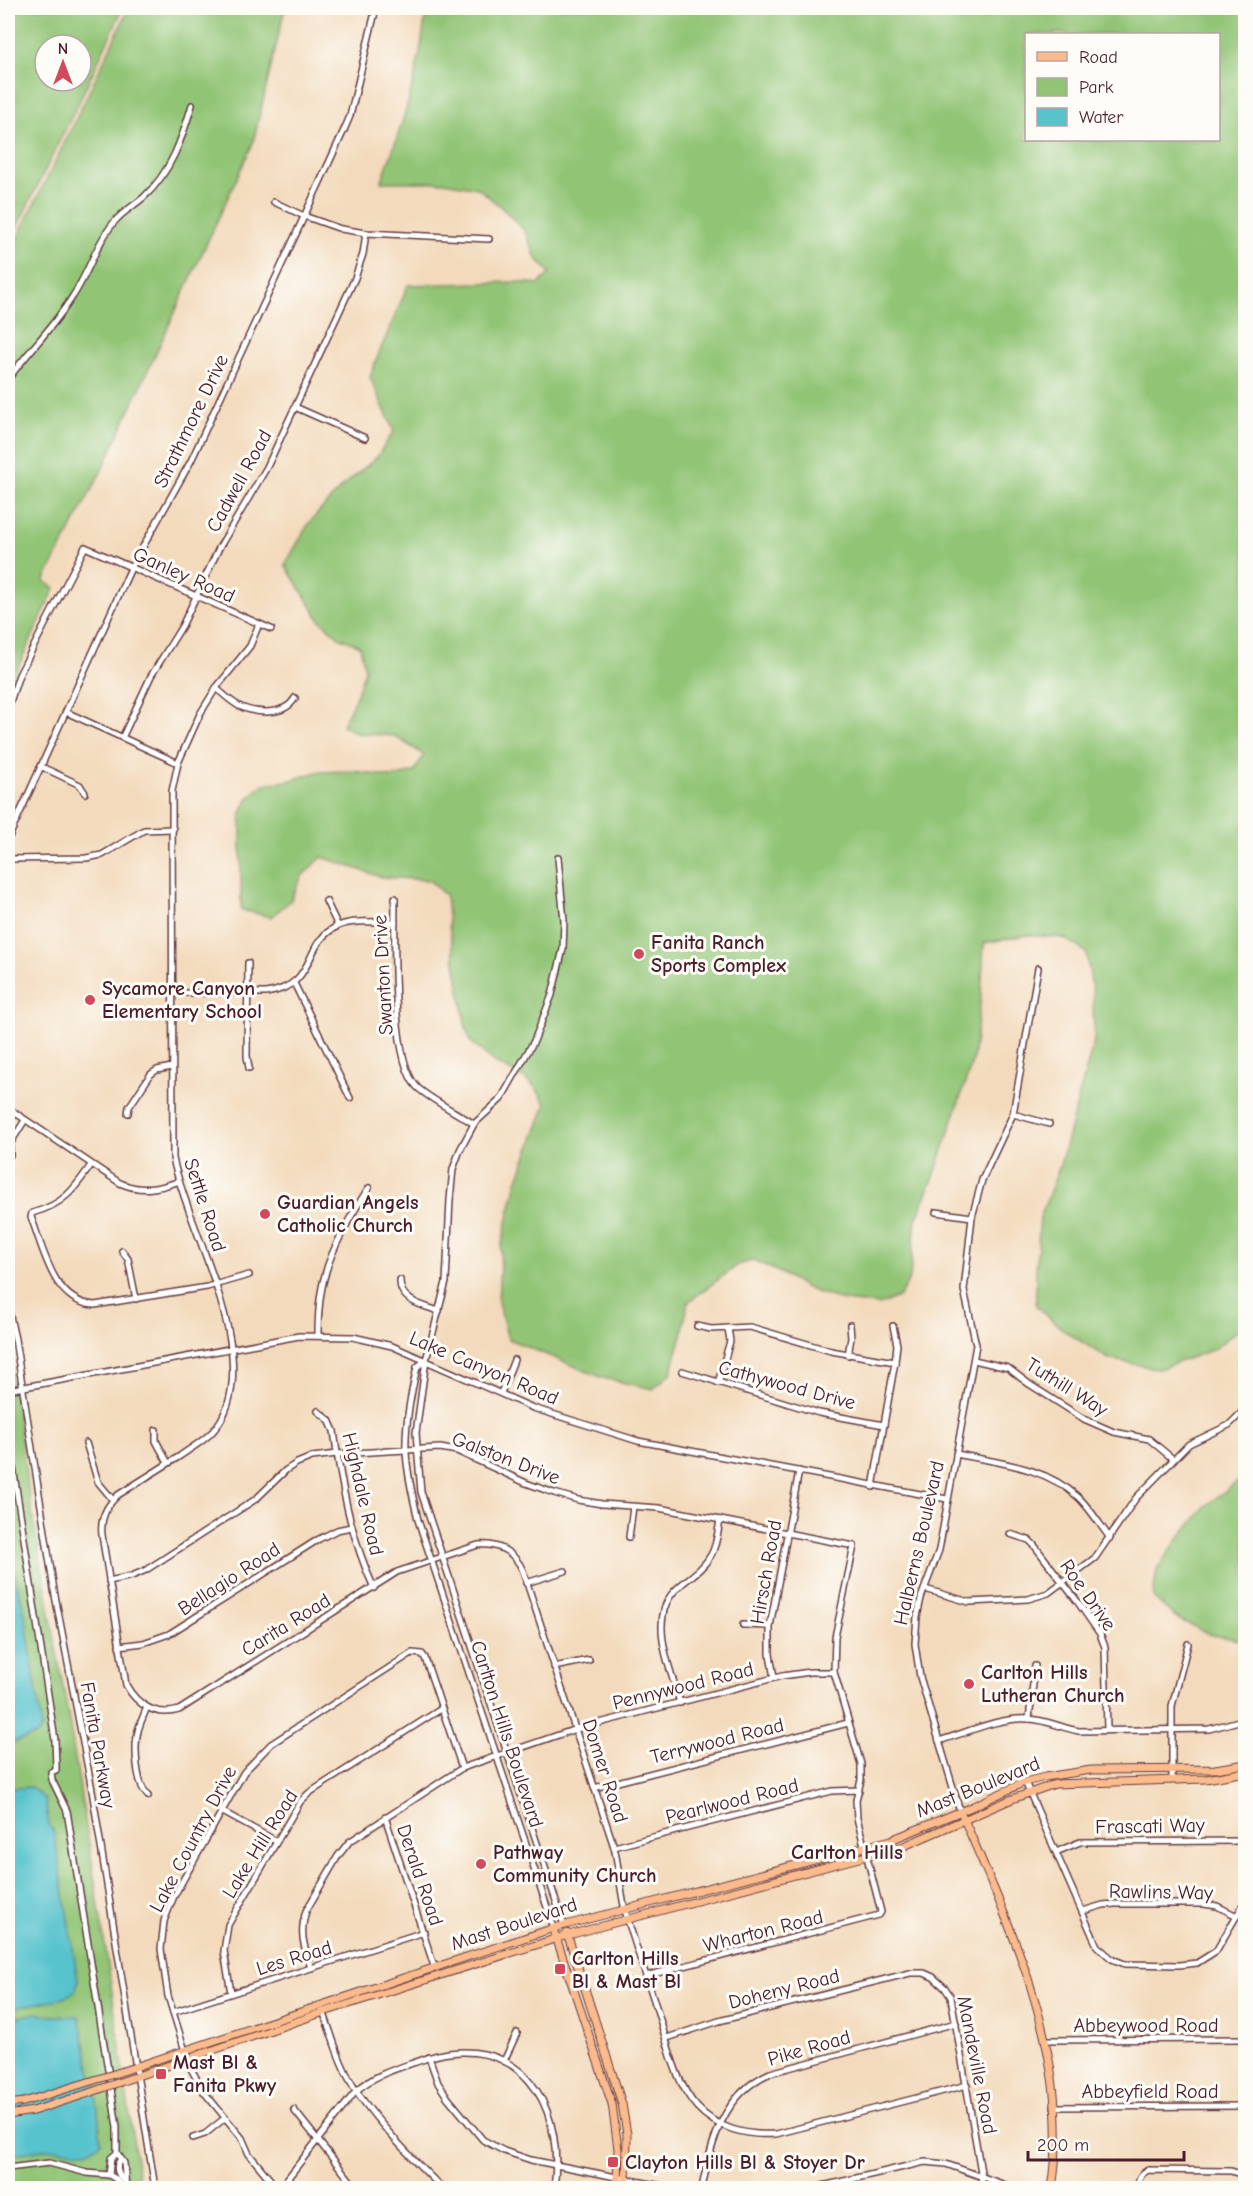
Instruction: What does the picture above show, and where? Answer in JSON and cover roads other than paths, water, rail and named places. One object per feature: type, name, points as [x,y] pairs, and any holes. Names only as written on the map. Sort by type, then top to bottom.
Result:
[{"type":"main road","name":"Mast Boulevard","points":[[8,2104],[24,2102],[117,2073],[564,1925],[891,1840],[1025,1782],[1073,1771],[1215,1769],[1245,1764]]},
{"type":"main road","name":"Mast Boulevard","points":[[8,2115],[33,2111],[324,2012],[556,1938],[904,1846],[1029,1792],[1055,1784],[1172,1780],[1229,1776],[1245,1772]]},
{"type":"main road","name":"Halberns Boulevard","points":[[960,1811],[1021,1959],[1047,2040],[1056,2150],[1052,2188]]},
{"type":"main road","name":"Carlton Hills Boulevard","points":[[564,1925],[622,2104],[627,2134],[628,2180],[626,2188]]},
{"type":"main road","name":"Carlton Hills Boulevard","points":[[554,1928],[612,2104],[618,2149],[617,2188]]},
{"type":"street","name":"Strathmore Drive","points":[[8,839],[131,568],[191,461],[350,116],[376,8]]},
{"type":"street","points":[[8,379],[72,298],[96,250],[116,220],[144,197],[168,168],[184,133],[192,105]]},
{"type":"street","points":[[274,202],[341,229],[366,233],[489,239]]},
{"type":"street","name":"Cadwell Road","points":[[122,738],[151,676],[171,645],[219,548],[267,467],[355,278],[363,254],[366,233]]},
{"type":"street","points":[[295,407],[365,438]]},
{"type":"street","name":"Ganley Road","points":[[8,708],[19,675],[85,547],[271,629]]},
{"type":"street","name":"Settle Road","points":[[113,1500],[208,1436],[224,1416],[234,1383],[230,1348],[216,1285],[177,1182],[172,1158],[172,791],[178,763],[200,714],[216,688],[247,650],[259,624]]},
{"type":"street","points":[[216,688],[237,705],[263,712],[275,711],[291,705],[295,698]]},
{"type":"street","points":[[66,712],[178,763]]},
{"type":"street","points":[[40,766],[81,784],[85,793]]},
{"type":"street","points":[[8,859],[86,858],[102,855],[144,831],[173,829]]},
{"type":"street","name":"Carlton Hills Boulevard","points":[[558,858],[564,921],[563,949],[552,995],[534,1041],[501,1099],[474,1124],[453,1169],[446,1282],[426,1360],[418,1411],[417,1449],[421,1492],[564,1925]]},
{"type":"street","name":"Swanton Drive","points":[[395,898],[395,1004],[407,1071],[417,1088],[474,1124]]},
{"type":"street","points":[[326,901],[338,927]]},
{"type":"street","points":[[173,993],[279,991],[294,983],[304,973],[316,944],[328,932],[351,923],[395,922]]},
{"type":"street","points":[[248,963],[249,1068]]},
{"type":"street","name":"Halberns Boulevard","points":[[960,1811],[920,1677],[916,1655],[917,1617],[939,1550],[974,1360],[976,1345],[964,1290],[972,1217],[982,1180],[1013,1114],[1038,968]]},
{"type":"street","points":[[294,983],[302,995],[350,1098]]},
{"type":"street","points":[[128,1113],[129,1107],[151,1074],[157,1070],[172,1067]]},
{"type":"street","points":[[8,1108],[120,1183],[139,1189],[158,1188],[177,1182]]},
{"type":"street","points":[[1013,1114],[1049,1124]]},
{"type":"street","points":[[10,1155],[10,1144],[25,1120]]},
{"type":"street","points":[[91,1165],[65,1199],[32,1213],[31,1217],[56,1280],[68,1296],[81,1303],[95,1305],[216,1285],[249,1275]]},
{"type":"street","points":[[318,1335],[318,1311],[325,1274],[356,1206],[369,1188]]},
{"type":"street","points":[[936,1212],[972,1217]]},
{"type":"street","points":[[122,1251],[128,1259],[136,1299]]},
{"type":"street","points":[[400,1280],[403,1293],[418,1305],[439,1311]]},
{"type":"street","name":"Fanita Parkway","points":[[8,1307],[54,1590],[92,1790],[155,2188]]},
{"type":"street","points":[[848,1355],[851,1338],[850,1325]]},
{"type":"street","points":[[697,1326],[755,1328],[848,1355],[895,1362]]},
{"type":"street","points":[[873,1487],[895,1362],[897,1345],[893,1326]]},
{"type":"street","points":[[718,1383],[730,1341],[728,1328]]},
{"type":"street","name":"Lake Canyon Road","points":[[8,1390],[299,1336],[318,1335],[372,1340],[426,1360],[533,1408],[638,1440],[873,1487],[947,1499]]},
{"type":"street","name":"Carlton Hills Boulevard","points":[[426,1360],[417,1367],[408,1414],[406,1450],[409,1483],[416,1511],[554,1928]]},
{"type":"street","points":[[501,1393],[514,1360]]},
{"type":"street","name":"Tuthill Way","points":[[974,1360],[1008,1368],[1084,1419],[1114,1432],[1149,1439],[1173,1459]]},
{"type":"street","name":"Cathywood Drive","points":[[682,1371],[819,1413],[884,1425]]},
{"type":"street","points":[[925,1589],[964,1602],[1039,1598],[1095,1558],[1136,1498],[1189,1444],[1229,1425],[1245,1408]]},
{"type":"street","name":"Highdale Road","points":[[318,1411],[329,1420],[334,1431],[351,1527],[374,1588]]},
{"type":"street","points":[[156,1430],[156,1441],[168,1463]]},
{"type":"street","points":[[8,1435],[55,1740],[56,1770],[51,1772],[52,1780],[67,1811],[117,2127],[117,2153],[124,2163],[125,2186]]},
{"type":"street","points":[[86,1443],[98,1482],[113,1500],[104,1514],[101,1530],[126,1685],[135,1698],[147,1707],[138,1730],[136,1745],[142,1790],[148,1796]]},
{"type":"street","name":"Galston Drive","points":[[109,1581],[146,1570],[256,1499],[297,1462],[312,1457],[337,1454],[440,1448],[452,1450],[554,1493],[594,1503],[659,1508],[854,1546],[835,1637],[834,1672]]},
{"type":"street","points":[[956,1454],[1034,1470],[1051,1477],[1079,1498],[1110,1538]]},
{"type":"street","name":"Hirsch Road","points":[[774,1678],[770,1654],[770,1626],[799,1471]]},
{"type":"street","points":[[629,1537],[633,1507]]},
{"type":"street","points":[[680,1702],[663,1636],[663,1617],[668,1600],[676,1587],[700,1568],[712,1553],[720,1520]]},
{"type":"street","name":"Bellagio Road","points":[[119,1646],[143,1643],[169,1634],[319,1539],[337,1530],[351,1527]]},
{"type":"street","name":"Roe Drive","points":[[1010,1534],[1029,1540],[1100,1634],[1105,1647],[1107,1730]]},
{"type":"street","name":"Domer Road","points":[[442,1556],[478,1545],[499,1546],[515,1558],[523,1571],[614,1847],[625,1908],[646,1976],[687,2094],[704,2114],[720,2124],[748,2133],[776,2134],[967,2085]]},
{"type":"street","name":"Carita Road","points":[[147,1707],[164,1712],[184,1708],[397,1572],[442,1556]]},
{"type":"street","points":[[526,1583],[565,1571]]},
{"type":"street","points":[[743,1625],[770,1626]]},
{"type":"street","points":[[1172,1780],[1172,1706],[1188,1644]]},
{"type":"street","name":"Lake Country Drive","points":[[278,2188],[249,2154],[242,2138],[204,2092],[187,2058],[168,1995],[161,1954],[164,1921],[174,1896],[221,1810],[244,1772],[271,1744],[412,1653],[422,1654],[441,1709]]},
{"type":"street","points":[[554,1667],[589,1660]]},
{"type":"street","points":[[1029,1719],[1035,1666]]},
{"type":"street","name":"Pennywood Road","points":[[311,1968],[301,1931],[306,1911],[342,1850],[358,1834],[462,1768],[576,1730],[680,1702],[774,1678],[810,1672],[834,1672]]},
{"type":"street","points":[[834,1672],[861,1764],[856,1812],[868,1857]]},
{"type":"street","points":[[441,1709],[462,1768]]},
{"type":"street","name":"Lake Hill Road","points":[[231,1993],[224,1951],[228,1925],[300,1802],[309,1793],[441,1709]]},
{"type":"street","points":[[939,1741],[1002,1722],[1029,1719],[1079,1731],[1215,1728],[1245,1719]]},
{"type":"street","name":"Terrywood Road","points":[[594,1788],[848,1723]]},
{"type":"street","points":[[1025,1782],[1097,1946],[1107,1956],[1125,1964],[1190,1965],[1207,1958],[1216,1951],[1245,1900]]},
{"type":"street","name":"Pearlwood Road","points":[[614,1847],[832,1791],[859,1790]]},
{"type":"street","points":[[221,1810],[276,1841]]},
{"type":"street","name":"Derald Road","points":[[385,1818],[438,1976]]},
{"type":"street","name":"Frascati Way","points":[[1056,1852],[1080,1842],[1245,1841]]},
{"type":"street","name":"Wharton Road","points":[[646,1976],[875,1918],[879,1915],[880,1909],[868,1857]]},
{"type":"street","name":"Rawlins Way","points":[[1083,1911],[1115,1904],[1204,1904],[1217,1906],[1237,1916]]},
{"type":"street","name":"Les Road","points":[[173,2012],[423,1932]]},
{"type":"street","name":"Mandeville Road","points":[[910,1972],[928,1975],[942,1984],[951,1997],[982,2178]]},
{"type":"street","name":"Doheny Road","points":[[667,2038],[719,2021],[910,1972]]},
{"type":"street","points":[[321,2004],[343,2066],[356,2091],[393,2137],[442,2188]]},
{"type":"street","name":"Pike Road","points":[[702,2188],[709,2152],[720,2124],[737,2095],[754,2081],[770,2073],[956,2023]]},
{"type":"street","points":[[504,2061],[517,2033]]},
{"type":"street","name":"Abbeywood Road","points":[[1047,2040],[1245,2039]]},
{"type":"street","points":[[278,2188],[356,2091],[384,2073],[447,2053],[468,2052],[488,2055],[504,2061],[529,2080],[546,2106],[552,2128],[556,2165],[554,2188]]},
{"type":"street","points":[[429,2058],[444,2093],[483,2140],[510,2154],[670,2188]]},
{"type":"street","name":"Abbeyfield Road","points":[[1054,2107],[1245,2106]]},
{"type":"street","points":[[294,2110],[356,2188]]},
{"type":"street","points":[[193,2138],[205,2134],[225,2118]]},
{"type":"street","points":[[109,2175],[111,2158],[117,2153]]},
{"type":"street","points":[[814,2188],[925,2162],[946,2164],[1014,2188]]},
{"type":"street","points":[[8,2168],[49,2163],[87,2174],[109,2175],[125,2186]]},
{"type":"street","points":[[1138,2188],[1138,2179],[1148,2170],[1231,2171],[1245,2176]]},
{"type":"street","points":[[978,2188],[982,2178]]},
{"type":"water","points":[[8,1551],[25,1614],[42,1728],[37,1735],[8,1744]]},
{"type":"water","points":[[31,1787],[45,1799],[49,1825],[54,1832],[78,1980],[76,1990],[64,1998],[8,2009],[8,1789]]},
{"type":"water","points":[[36,2013],[52,2016],[79,2016],[97,2102],[101,2142],[89,2151],[42,2149],[8,2155],[8,2020]]},
{"type":"place","name":"Fanita Ranch Sports Complex","points":[[639,954]]},
{"type":"place","name":"Sycamore Canyon Elementary School","points":[[90,1000]]},
{"type":"place","name":"Guardian Angels Catholic Church","points":[[265,1214]]},
{"type":"place","name":"Carlton Hills Lutheran Church","points":[[969,1684]]},
{"type":"place","name":"Pathway Community Church","points":[[481,1864]]},
{"type":"place","name":"Carlton Hills Bl & Mast Bl","points":[[560,1969]]},
{"type":"place","name":"Mast Bl & Fanita Pkwy","points":[[161,2074]]},
{"type":"place","name":"Clayton Hills Bl & Stoyer Dr","points":[[613,2162]]},
{"type":"district","name":"Carlton Hills","points":[[847,1852]]}]
